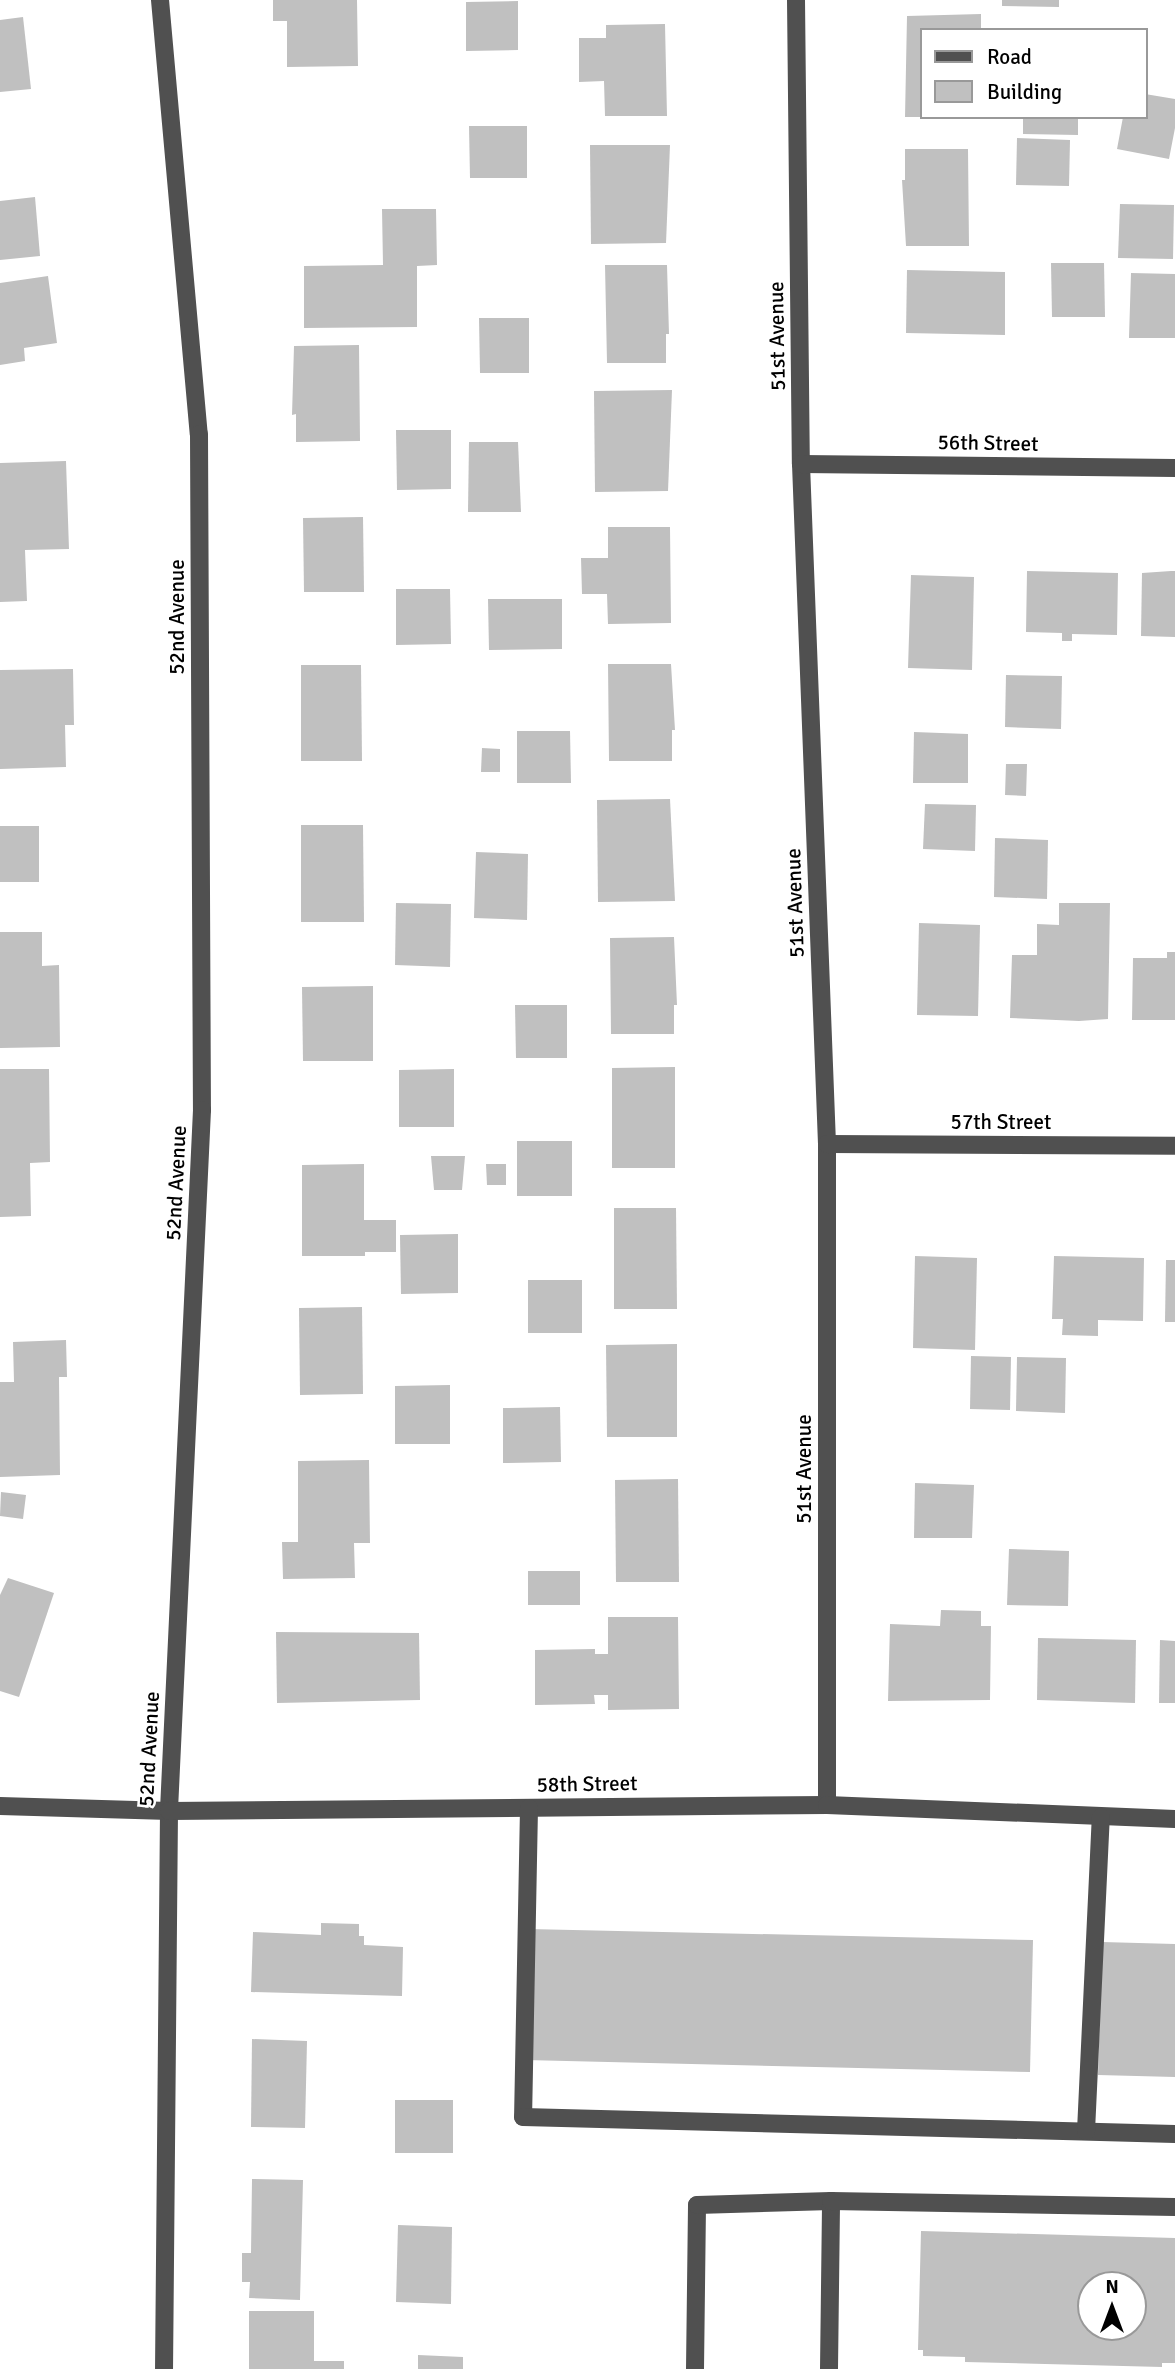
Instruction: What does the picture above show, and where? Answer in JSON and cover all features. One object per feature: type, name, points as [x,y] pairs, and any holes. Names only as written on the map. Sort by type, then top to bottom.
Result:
[{"type":"street","name":"52nd Avenue","points":[[160,0],[199,447],[202,1110],[169,1811],[164,2369]]},
{"type":"street","name":"51st Avenue","points":[[796,0],[802,464],[827,1144],[827,1805]]},
{"type":"street","name":"56th Street","points":[[802,464],[1175,468]]},
{"type":"street","name":"57th Street","points":[[827,1144],[1175,1146]]},
{"type":"street","name":"58th Street","points":[[0,1806],[169,1811],[827,1805],[1175,1819]]},
{"type":"street","points":[[529,1808],[523,2117],[1175,2134]]},
{"type":"street","points":[[1086,2132],[1101,1817]]},
{"type":"street","points":[[695,2369],[697,2205],[831,2201],[1175,2207]]},
{"type":"street","points":[[829,2369],[831,2201]]},
{"type":"building","points":[[273,0],[357,0],[358,66],[287,67],[287,21],[273,21]]},
{"type":"building","points":[[1002,0],[1059,0],[1059,7],[1002,6]]},
{"type":"building","points":[[518,1],[518,50],[466,51],[466,2]]},
{"type":"building","points":[[981,14],[981,28],[920,28],[920,117],[905,117],[907,16]]},
{"type":"building","points":[[23,17],[31,89],[0,92],[0,20]]},
{"type":"building","points":[[665,24],[667,116],[605,116],[604,81],[579,82],[579,38],[606,38],[606,25]]},
{"type":"building","points":[[1147,94],[1175,99],[1175,128],[1169,159],[1117,149],[1123,119],[1147,119]]},
{"type":"building","points":[[1023,119],[1078,119],[1078,135],[1023,134]]},
{"type":"building","points":[[469,126],[527,126],[527,178],[470,178]]},
{"type":"building","points":[[1017,138],[1070,140],[1069,186],[1016,185]]},
{"type":"building","points":[[590,145],[670,145],[666,243],[591,244]]},
{"type":"building","points":[[905,149],[968,149],[969,246],[906,246],[902,180],[905,180]]},
{"type":"building","points":[[35,197],[40,256],[0,260],[0,201]]},
{"type":"building","points":[[1120,204],[1174,205],[1173,259],[1118,258]]},
{"type":"building","points":[[382,209],[436,209],[437,265],[417,266],[417,327],[304,328],[304,266],[383,265]]},
{"type":"building","points":[[1051,263],[1104,263],[1105,317],[1052,317]]},
{"type":"building","points":[[605,265],[667,265],[669,334],[666,334],[666,363],[607,363]]},
{"type":"building","points":[[907,270],[1005,272],[1005,335],[906,333]]},
{"type":"building","points":[[1131,273],[1175,274],[1175,338],[1129,338]]},
{"type":"building","points":[[48,276],[57,343],[24,348],[25,361],[0,365],[0,283]]},
{"type":"building","points":[[479,318],[529,318],[529,373],[480,373]]},
{"type":"building","points":[[359,345],[360,441],[296,442],[296,414],[292,415],[294,346]]},
{"type":"building","points":[[672,390],[668,491],[595,492],[594,391]]},
{"type":"building","points":[[396,430],[451,430],[451,489],[397,490]]},
{"type":"building","points":[[469,442],[518,442],[521,512],[468,512]]},
{"type":"building","points":[[66,461],[69,549],[25,550],[27,601],[0,602],[0,463]]},
{"type":"building","points":[[363,517],[364,592],[304,592],[303,518]]},
{"type":"building","points":[[608,527],[670,527],[671,623],[608,624],[607,594],[582,594],[581,558],[608,558]]},
{"type":"building","points":[[1027,571],[1118,573],[1117,635],[1072,634],[1072,641],[1062,641],[1062,633],[1026,632]]},
{"type":"building","points":[[1175,571],[1175,637],[1141,636],[1142,573]]},
{"type":"building","points":[[911,575],[974,577],[972,670],[908,668]]},
{"type":"building","points":[[396,589],[450,589],[451,644],[396,645]]},
{"type":"building","points":[[488,599],[562,599],[562,649],[489,650]]},
{"type":"building","points":[[608,664],[671,664],[675,730],[672,730],[672,761],[609,761]]},
{"type":"building","points":[[301,665],[361,665],[362,761],[301,761]]},
{"type":"building","points":[[73,669],[74,725],[65,725],[66,767],[0,769],[0,670]]},
{"type":"building","points":[[1006,675],[1062,676],[1061,729],[1005,727]]},
{"type":"building","points":[[517,731],[570,731],[571,783],[517,783]]},
{"type":"building","points":[[914,732],[968,734],[968,783],[913,783]]},
{"type":"building","points":[[482,748],[500,749],[500,772],[481,772]]},
{"type":"building","points":[[1006,764],[1027,764],[1026,796],[1005,795]]},
{"type":"building","points":[[670,799],[675,901],[598,902],[597,800]]},
{"type":"building","points":[[925,804],[976,805],[975,851],[923,849]]},
{"type":"building","points":[[301,825],[363,825],[364,922],[301,922]]},
{"type":"building","points":[[0,826],[39,826],[39,882],[0,882]]},
{"type":"building","points":[[995,838],[1048,840],[1047,899],[994,897]]},
{"type":"building","points":[[476,852],[528,854],[527,920],[474,918]]},
{"type":"building","points":[[396,903],[451,904],[450,967],[395,965]]},
{"type":"building","points":[[1059,903],[1110,903],[1108,1019],[1079,1021],[1010,1018],[1012,955],[1037,955],[1037,924],[1059,925]]},
{"type":"building","points":[[919,923],[980,925],[978,1016],[917,1015]]},
{"type":"building","points":[[0,932],[42,932],[42,966],[59,965],[60,1047],[0,1048]]},
{"type":"building","points":[[674,937],[677,1005],[674,1005],[674,1034],[611,1034],[610,938]]},
{"type":"building","points":[[1167,952],[1175,952],[1175,1020],[1132,1020],[1133,958],[1167,958]]},
{"type":"building","points":[[373,986],[373,1061],[303,1061],[302,987]]},
{"type":"building","points":[[515,1005],[567,1005],[567,1058],[516,1058]]},
{"type":"building","points":[[675,1067],[675,1168],[612,1168],[612,1068]]},
{"type":"building","points":[[0,1069],[49,1069],[50,1162],[30,1163],[31,1216],[0,1217]]},
{"type":"building","points":[[454,1069],[454,1127],[399,1127],[399,1070]]},
{"type":"building","points":[[517,1141],[572,1141],[572,1196],[517,1196]]},
{"type":"building","points":[[431,1156],[465,1156],[462,1190],[434,1190]]},
{"type":"building","points":[[364,1164],[364,1220],[396,1220],[396,1252],[365,1252],[365,1256],[302,1256],[302,1165]]},
{"type":"building","points":[[486,1164],[506,1164],[506,1185],[487,1185]]},
{"type":"building","points":[[614,1208],[676,1208],[677,1309],[614,1309]]},
{"type":"building","points":[[458,1234],[458,1293],[401,1294],[400,1235]]},
{"type":"building","points":[[915,1256],[977,1258],[975,1350],[913,1348]]},
{"type":"building","points":[[1054,1256],[1144,1258],[1143,1321],[1098,1320],[1098,1336],[1062,1335],[1063,1319],[1052,1319]]},
{"type":"building","points":[[1166,1260],[1175,1260],[1175,1322],[1165,1322]]},
{"type":"building","points":[[528,1280],[582,1280],[582,1333],[528,1333]]},
{"type":"building","points":[[362,1307],[363,1394],[300,1395],[299,1308]]},
{"type":"building","points":[[66,1340],[67,1377],[59,1377],[60,1475],[0,1477],[0,1382],[14,1382],[13,1342]]},
{"type":"building","points":[[677,1344],[677,1437],[607,1437],[606,1345]]},
{"type":"building","points":[[971,1356],[1011,1357],[1010,1410],[970,1409]]},
{"type":"building","points":[[1017,1357],[1066,1358],[1065,1413],[1016,1411]]},
{"type":"building","points":[[450,1385],[450,1444],[395,1444],[395,1386]]},
{"type":"building","points":[[560,1407],[561,1462],[503,1463],[503,1408]]},
{"type":"building","points":[[369,1460],[370,1543],[354,1543],[355,1578],[283,1579],[282,1542],[298,1542],[298,1461]]},
{"type":"building","points":[[678,1479],[679,1582],[616,1582],[615,1480]]},
{"type":"building","points":[[915,1483],[974,1485],[972,1538],[914,1538]]},
{"type":"building","points":[[1,1492],[26,1495],[23,1519],[0,1516]]},
{"type":"building","points":[[1009,1549],[1069,1551],[1068,1606],[1007,1605]]},
{"type":"building","points":[[528,1571],[580,1571],[580,1605],[528,1605]]},
{"type":"building","points":[[8,1578],[54,1593],[19,1697],[0,1691],[0,1595]]},
{"type":"building","points":[[941,1610],[981,1611],[981,1626],[991,1626],[990,1700],[888,1701],[890,1624],[940,1626]]},
{"type":"building","points":[[608,1617],[678,1617],[679,1709],[608,1710],[608,1695],[594,1695],[595,1704],[535,1705],[535,1650],[595,1649],[595,1654],[608,1654]]},
{"type":"building","points":[[276,1632],[419,1633],[420,1700],[277,1703]]},
{"type":"building","points":[[1038,1638],[1136,1640],[1135,1703],[1037,1700]]},
{"type":"building","points":[[1160,1640],[1175,1641],[1175,1703],[1159,1703]]},
{"type":"building","points":[[321,1923],[359,1924],[359,1936],[364,1936],[364,1945],[403,1947],[402,1996],[251,1992],[253,1932],[321,1935]]},
{"type":"building","points":[[528,1929],[1033,1940],[1030,2072],[525,2060]]},
{"type":"building","points":[[1102,1942],[1175,1944],[1175,2077],[1098,2075]]},
{"type":"building","points":[[252,2039],[307,2041],[305,2128],[251,2127]]},
{"type":"building","points":[[395,2100],[453,2100],[453,2153],[395,2153]]},
{"type":"building","points":[[252,2179],[303,2180],[300,2300],[249,2298],[250,2282],[242,2282],[242,2253],[251,2253]]},
{"type":"building","points":[[398,2225],[452,2227],[451,2304],[396,2302]]},
{"type":"building","points":[[921,2231],[1175,2238],[1175,2363],[1162,2363],[1162,2367],[965,2362],[965,2357],[923,2356],[923,2350],[918,2350]]},
{"type":"building","points":[[249,2311],[314,2311],[314,2361],[344,2361],[344,2369],[249,2369]]},
{"type":"building","points":[[418,2355],[463,2357],[463,2369],[418,2369]]}]
